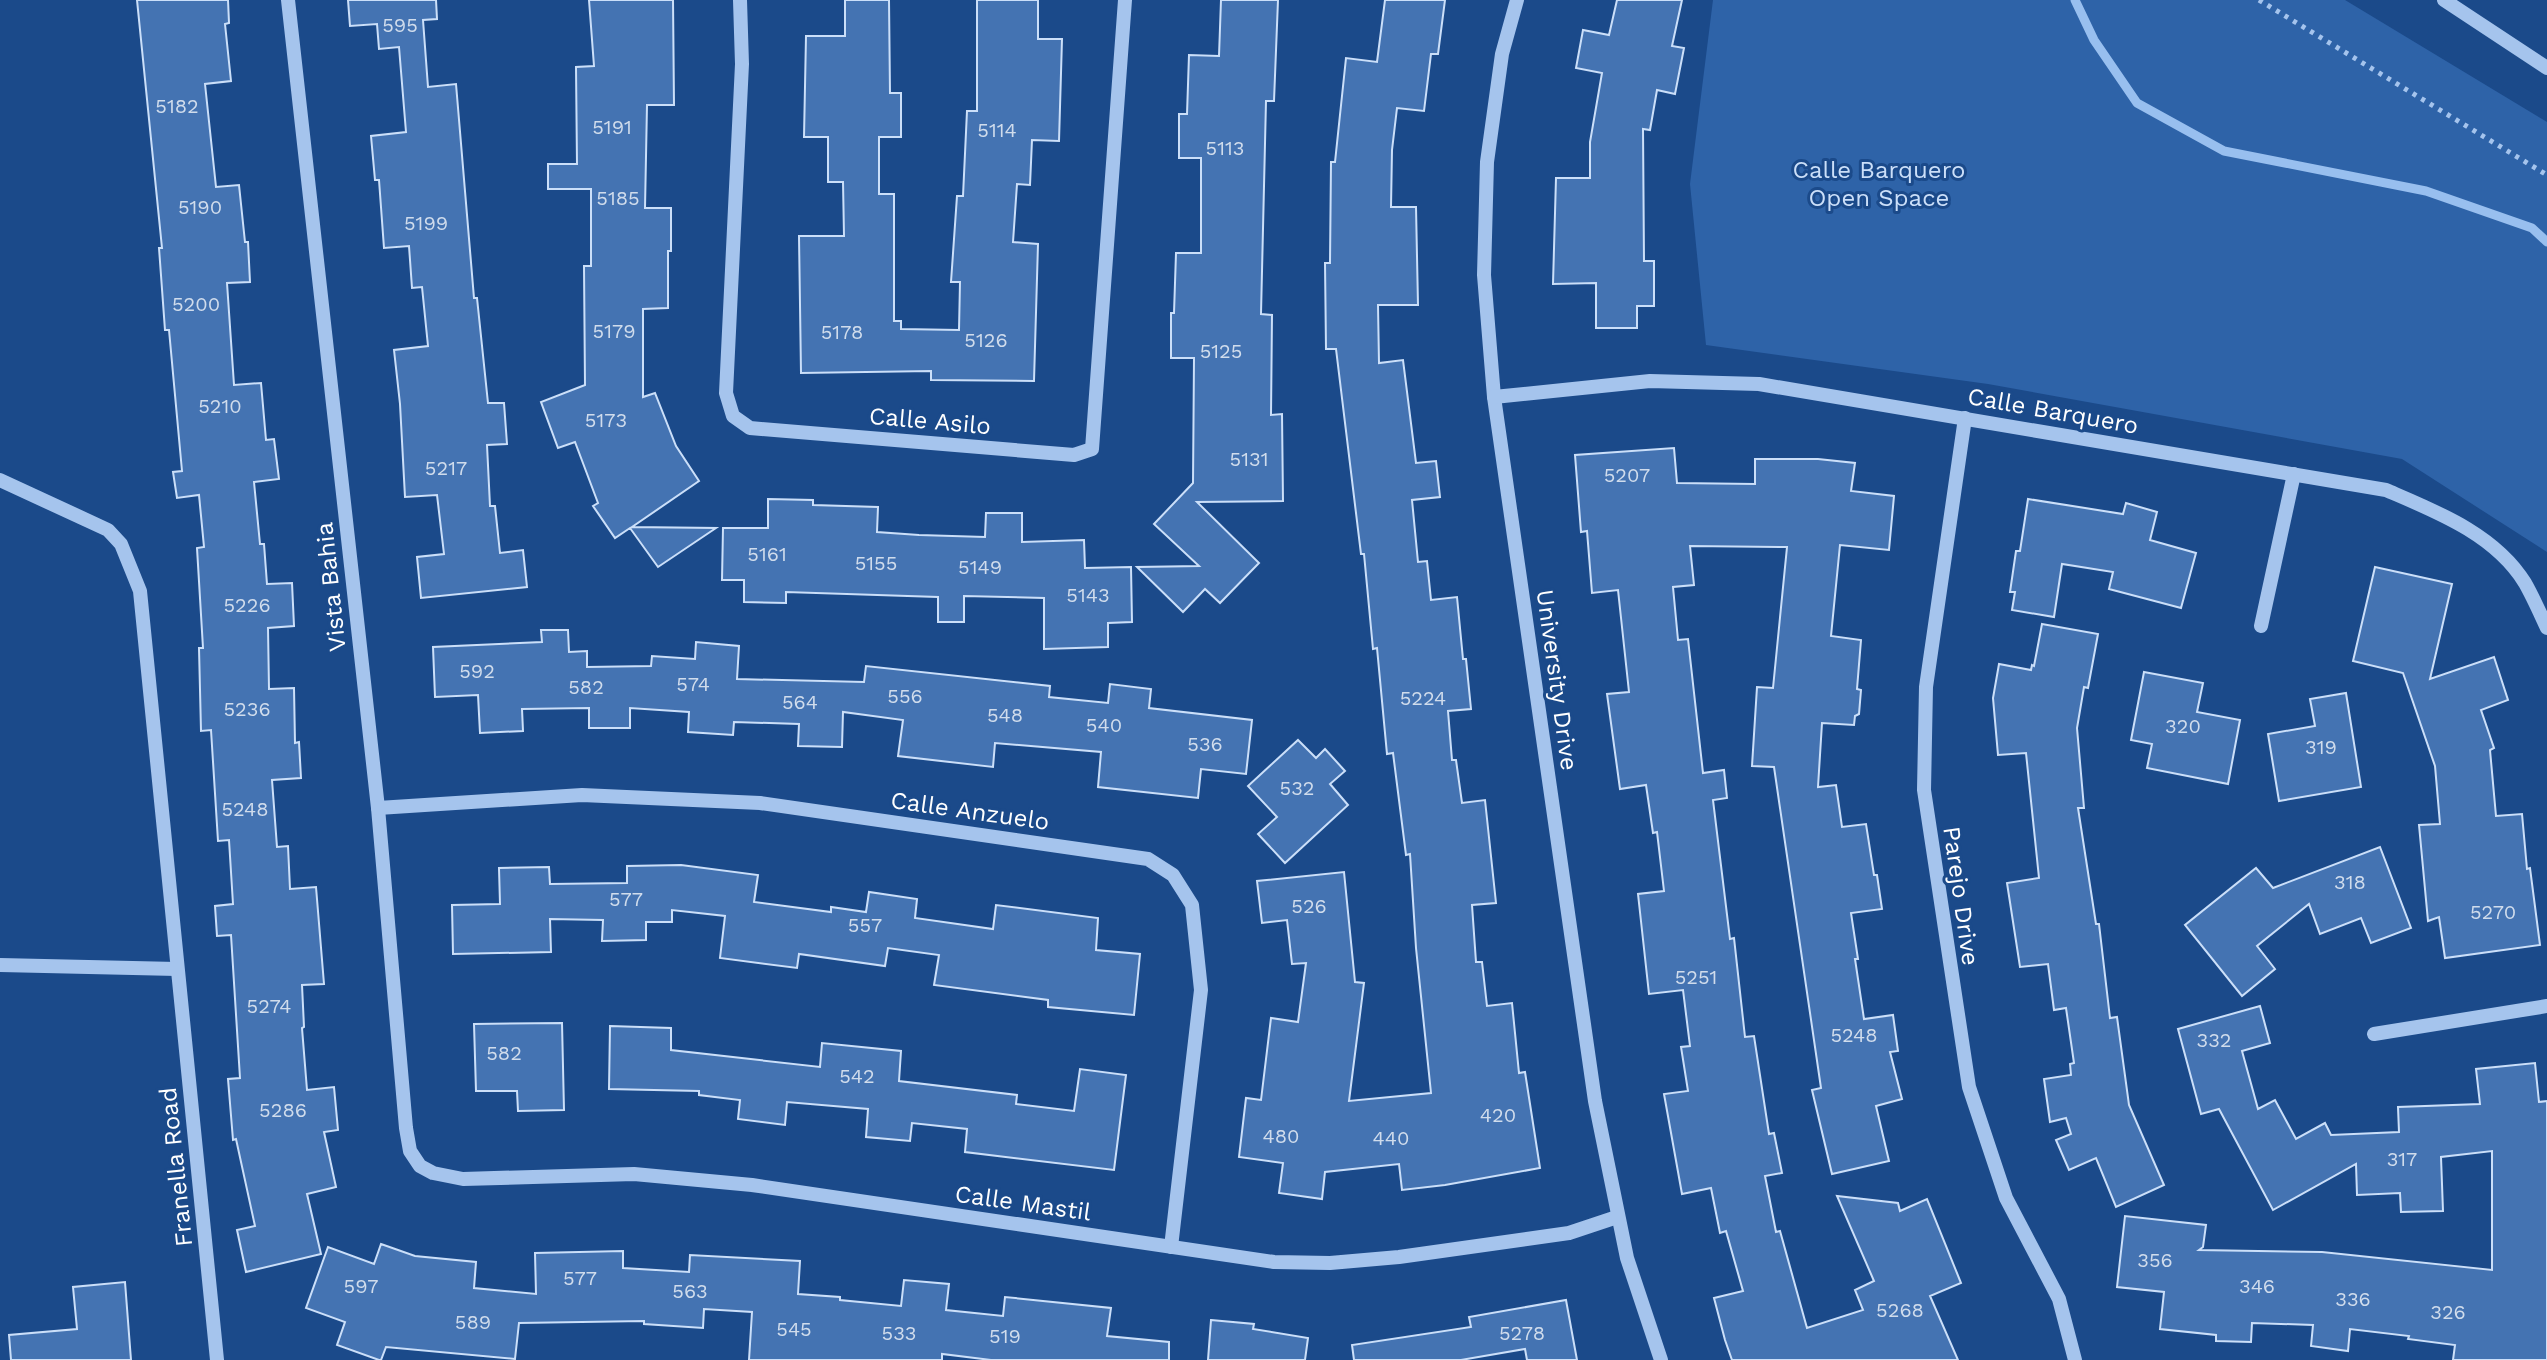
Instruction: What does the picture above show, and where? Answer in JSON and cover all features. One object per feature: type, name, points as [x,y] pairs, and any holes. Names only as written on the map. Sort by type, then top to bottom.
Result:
[{"type":"street","name":"Vista Bahia","points":[[288,0],[378,808],[406,1128],[410,1151],[420,1166]]},
{"type":"street","name":"Calle Asilo","points":[[740,0],[742,64],[726,393],[733,416],[750,428],[1074,455],[1092,449],[1125,0]]},
{"type":"street","name":"University Drive","points":[[1517,0],[1502,54],[1487,162],[1484,275],[1494,397],[1593,1085],[1617,1217],[1641,1307],[1661,1360]]},
{"type":"street","points":[[2444,0],[2460,4],[2547,68]]},
{"type":"street","name":"Calle Barquero","points":[[1494,397],[1650,381],[1759,384],[2386,490],[2444,515],[2499,552],[2524,581],[2547,628]]},
{"type":"street","name":"Parejo Drive","points":[[1965,418],[1926,687],[1924,790],[1969,1087],[2006,1198],[2059,1299],[2075,1360]]},
{"type":"street","points":[[2261,626],[2294,474]]},
{"type":"street","points":[[0,480],[108,530],[121,544],[140,591],[177,969],[0,965]]},
{"type":"street","name":"Calle Anzuelo","points":[[378,808],[582,795],[760,803],[1148,859],[1173,875],[1192,905],[1201,990],[1171,1247]]},
{"type":"street","name":"Franella Road","points":[[177,969],[217,1360]]},
{"type":"street","points":[[2374,1034],[2547,1006]]},
{"type":"street","name":"Calle Mastil","points":[[420,1166],[433,1173],[463,1179],[634,1174],[752,1185],[1274,1262],[1330,1263],[1399,1257],[1569,1233],[1617,1217]]},
{"type":"path","points":[[2259,0],[2547,175]]},
{"type":"green space","name":"Calle Barquero Open Space","points":[[1713,0],[2345,0],[2547,122],[2547,552],[2402,459],[1988,384],[1706,345],[1690,184]]},
{"type":"building","points":[[137,0],[228,0],[229,23],[225,24],[231,81],[205,84],[216,187],[239,185],[245,242],[248,242],[250,282],[227,283],[234,385],[261,383],[266,440],[274,439],[279,479],[254,482],[260,544],[264,544],[267,584],[292,583],[294,626],[268,628],[269,689],[294,688],[295,743],[299,742],[301,778],[272,780],[277,847],[288,846],[290,889],[316,887],[324,984],[302,985],[302,1028],[307,1090],[334,1087],[338,1130],[324,1132],[336,1187],[307,1194],[321,1254],[246,1272],[237,1230],[255,1226],[236,1139],[233,1140],[228,1079],[240,1078],[231,935],[217,936],[215,906],[233,904],[229,840],[218,841],[211,730],[201,731],[199,648],[203,648],[197,548],[204,547],[199,495],[177,498],[173,472],[182,471],[169,330],[165,330],[159,248],[162,248]]},
{"type":"building","points":[[348,0],[436,0],[437,19],[423,20],[428,87],[456,84],[474,298],[477,298],[488,403],[504,403],[507,444],[487,445],[490,506],[495,506],[500,553],[523,550],[527,587],[421,598],[417,557],[444,554],[437,495],[405,497],[394,350],[428,346],[422,287],[412,288],[409,246],[384,248],[379,180],[375,180],[371,136],[406,132],[399,47],[379,49],[377,24],[350,26]]},
{"type":"building","points":[[589,0],[673,0],[674,105],[647,105],[645,208],[671,208],[668,308],[643,309],[643,397],[655,393],[676,446],[699,481],[632,527],[716,528],[658,567],[630,528],[615,538],[593,506],[598,503],[575,442],[558,448],[541,402],[585,385],[584,266],[591,266],[591,189],[548,189],[548,164],[577,164],[576,67],[594,66]]},
{"type":"building","points":[[845,0],[889,0],[890,93],[901,93],[901,137],[879,137],[879,194],[894,194],[894,321],[901,321],[901,329],[959,330],[960,282],[951,282],[957,196],[963,196],[967,111],[977,111],[977,0],[1038,0],[1038,39],[1062,39],[1059,141],[1032,140],[1030,185],[1017,184],[1013,242],[1038,244],[1034,381],[931,380],[931,371],[801,373],[799,236],[844,236],[843,182],[828,182],[828,137],[804,137],[806,36],[845,36]]},
{"type":"building","points":[[1221,0],[1278,0],[1274,101],[1266,101],[1261,314],[1272,315],[1271,415],[1282,414],[1283,501],[1197,502],[1259,563],[1220,603],[1205,589],[1183,612],[1137,567],[1199,566],[1154,524],[1193,483],[1194,358],[1171,358],[1171,313],[1174,313],[1176,253],[1201,253],[1201,158],[1179,158],[1179,114],[1187,114],[1189,55],[1219,56]]},
{"type":"building","points":[[1385,0],[1445,0],[1438,54],[1431,54],[1424,111],[1397,108],[1392,150],[1391,207],[1416,207],[1418,305],[1378,305],[1379,363],[1403,360],[1416,463],[1436,461],[1440,497],[1412,500],[1418,562],[1427,561],[1431,600],[1457,597],[1463,659],[1466,659],[1471,709],[1448,711],[1452,760],[1456,760],[1462,803],[1485,800],[1496,903],[1472,905],[1476,962],[1482,962],[1487,1006],[1512,1003],[1519,1073],[1525,1072],[1540,1168],[1402,1190],[1399,1164],[1325,1172],[1322,1199],[1279,1193],[1283,1163],[1239,1157],[1246,1098],[1261,1100],[1271,1018],[1298,1022],[1306,963],[1292,964],[1287,920],[1262,923],[1257,881],[1344,872],[1355,982],[1364,983],[1349,1101],[1431,1093],[1410,854],[1406,855],[1393,753],[1387,754],[1377,648],[1373,649],[1364,554],[1361,554],[1336,349],[1326,349],[1325,263],[1330,263],[1331,162],[1335,162],[1346,58],[1377,62]]},
{"type":"building","points":[[1617,0],[1682,0],[1672,46],[1684,48],[1675,94],[1657,90],[1650,130],[1643,129],[1644,261],[1654,261],[1654,306],[1637,306],[1637,328],[1596,328],[1596,283],[1553,284],[1556,178],[1590,178],[1590,142],[1602,73],[1576,68],[1583,30],[1609,35]]},
{"type":"building","points":[[1674,448],[1677,483],[1755,484],[1755,459],[1818,459],[1855,463],[1851,491],[1894,496],[1889,550],[1840,545],[1831,636],[1861,640],[1857,689],[1861,690],[1859,714],[1855,716],[1854,725],[1822,723],[1818,787],[1836,785],[1842,827],[1866,824],[1874,875],[1877,875],[1882,909],[1851,913],[1864,1019],[1893,1015],[1898,1051],[1890,1052],[1902,1099],[1876,1106],[1889,1161],[1832,1174],[1812,1090],[1821,1088],[1774,767],[1752,766],[1757,687],[1773,688],[1787,547],[1690,546],[1694,585],[1673,587],[1678,640],[1688,639],[1703,773],[1724,770],[1727,798],[1713,800],[1730,939],[1734,938],[1745,1037],[1754,1036],[1769,1134],[1774,1133],[1782,1173],[1765,1176],[1776,1232],[1780,1231],[1807,1328],[1863,1310],[1855,1290],[1874,1281],[1837,1196],[1898,1203],[1900,1211],[1927,1199],[1961,1283],[1930,1296],[1958,1360],[1732,1360],[1725,1340],[1714,1298],[1743,1291],[1726,1231],[1720,1233],[1711,1188],[1682,1194],[1664,1094],[1688,1091],[1681,1047],[1690,1046],[1683,990],[1649,994],[1638,894],[1664,891],[1657,832],[1653,833],[1646,785],[1620,789],[1607,694],[1629,692],[1618,590],[1592,593],[1587,531],[1581,532],[1575,455]]},
{"type":"building","points":[[768,499],[813,500],[813,505],[878,507],[877,532],[919,535],[985,537],[986,513],[1022,513],[1022,542],[1084,540],[1085,568],[1131,567],[1132,622],[1108,623],[1108,647],[1044,649],[1044,598],[964,596],[964,622],[938,622],[938,597],[786,592],[786,603],[744,602],[744,580],[722,580],[723,528],[768,528]]},
{"type":"building","points":[[2028,499],[2123,514],[2126,503],[2157,512],[2150,540],[2196,553],[2181,608],[2109,589],[2113,572],[2062,564],[2054,617],[2012,610],[2015,592],[2010,592]]},
{"type":"building","points":[[2375,567],[2452,584],[2430,679],[2494,657],[2508,700],[2481,710],[2494,748],[2490,750],[2496,816],[2522,814],[2527,869],[2530,868],[2540,945],[2445,958],[2439,917],[2428,921],[2419,825],[2440,824],[2435,766],[2403,673],[2353,661]]},
{"type":"building","points":[[2042,624],[2098,634],[2077,728],[2084,808],[2078,808],[2096,924],[2099,924],[2110,1018],[2117,1017],[2129,1105],[2164,1185],[2116,1207],[2096,1158],[2069,1170],[2056,1140],[2071,1134],[2066,1118],[2050,1122],[2044,1079],[2071,1075],[2070,1064],[2074,1063],[2066,1008],[2054,1010],[2048,964],[2020,967],[2007,883],[2039,878],[2026,753],[1998,755],[1993,698],[1999,664],[2031,670],[2034,666]]},
{"type":"building","points":[[541,630],[568,630],[569,652],[587,651],[587,667],[651,666],[652,656],[695,659],[696,642],[739,646],[737,679],[864,682],[866,666],[1050,686],[1049,697],[1108,703],[1110,684],[1151,689],[1149,708],[1252,720],[1246,774],[1201,769],[1198,798],[1098,787],[1101,752],[995,743],[993,767],[898,756],[903,720],[843,712],[842,747],[798,746],[799,724],[734,722],[733,735],[688,732],[689,712],[630,708],[630,728],[589,728],[589,708],[522,709],[523,731],[480,733],[478,695],[435,697],[433,647],[542,642]]},
{"type":"building","points":[[2144,672],[2203,683],[2197,712],[2240,720],[2228,784],[2147,768],[2152,744],[2131,740]]},
{"type":"building","points":[[2346,693],[2361,787],[2279,801],[2268,734],[2315,726],[2310,699]]},
{"type":"building","points":[[1298,740],[1316,758],[1325,749],[1345,771],[1330,784],[1348,805],[1285,863],[1258,834],[1277,817],[1248,786]]},
{"type":"building","points":[[2380,847],[2411,928],[2371,943],[2361,918],[2320,934],[2309,904],[2257,946],[2275,969],[2242,996],[2185,925],[2256,868],[2273,888]]},
{"type":"building","points":[[681,865],[758,875],[754,902],[831,912],[831,907],[866,912],[869,892],[917,899],[915,918],[993,929],[996,905],[1098,918],[1096,950],[1140,954],[1134,1015],[1048,1007],[1048,1000],[934,985],[939,955],[888,948],[885,966],[799,954],[797,968],[720,958],[725,916],[672,910],[672,922],[646,922],[646,940],[602,941],[603,920],[550,919],[551,952],[453,954],[452,905],[500,904],[499,868],[549,867],[550,884],[627,883],[627,866]]},
{"type":"building","points":[[2260,1006],[2270,1043],[2242,1051],[2258,1109],[2275,1100],[2296,1139],[2325,1123],[2331,1135],[2399,1132],[2398,1107],[2480,1104],[2476,1069],[2535,1063],[2539,1102],[2547,1101],[2547,1360],[2453,1360],[2455,1345],[2350,1329],[2348,1351],[2311,1346],[2313,1325],[2252,1323],[2251,1342],[2216,1341],[2216,1335],[2160,1329],[2164,1292],[2117,1287],[2125,1216],[2206,1225],[2203,1247],[2199,1250],[2322,1252],[2492,1270],[2492,1151],[2441,1157],[2443,1211],[2401,1212],[2400,1193],[2357,1195],[2356,1164],[2273,1210],[2219,1109],[2201,1114],[2178,1029]]},
{"type":"building","points":[[562,1023],[564,1110],[518,1111],[517,1091],[476,1091],[474,1024]]},
{"type":"building","points":[[610,1026],[671,1028],[671,1050],[820,1067],[822,1043],[901,1051],[899,1081],[1017,1095],[1016,1104],[1074,1111],[1080,1069],[1126,1075],[1114,1170],[965,1152],[967,1129],[912,1123],[910,1141],[866,1137],[868,1109],[787,1102],[785,1125],[738,1119],[740,1100],[699,1095],[699,1091],[609,1089]]},
{"type":"building","points":[[381,1244],[415,1256],[476,1262],[474,1288],[536,1294],[535,1253],[623,1251],[623,1268],[689,1272],[690,1255],[800,1261],[798,1294],[901,1306],[904,1280],[949,1284],[946,1310],[1003,1316],[1005,1297],[1111,1308],[1107,1336],[1169,1342],[1169,1360],[991,1360],[942,1354],[942,1360],[749,1360],[752,1312],[704,1309],[703,1328],[644,1324],[644,1321],[519,1323],[515,1359],[386,1347],[379,1360],[337,1345],[345,1322],[306,1308],[328,1247],[374,1264]]},
{"type":"building","points":[[125,1282],[131,1360],[11,1360],[9,1335],[77,1329],[73,1287]]},
{"type":"building","points":[[1566,1300],[1577,1360],[1527,1360],[1525,1349],[1461,1360],[1354,1360],[1352,1345],[1471,1327],[1469,1317]]},
{"type":"building","points":[[1211,1320],[1254,1324],[1253,1329],[1308,1338],[1305,1360],[1208,1360]]},
{"type":"waterway","points":[[2075,0],[2094,40],[2137,103],[2224,151],[2426,191],[2532,228],[2547,242]]}]
